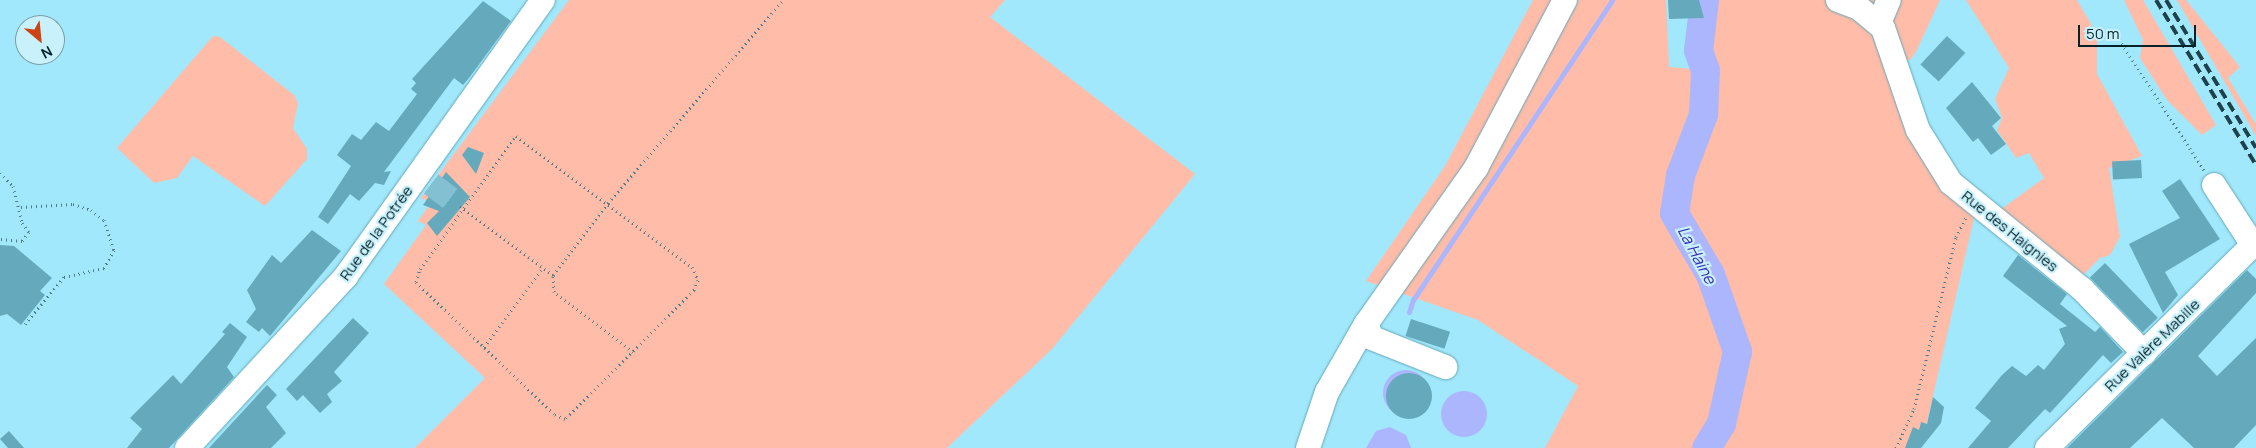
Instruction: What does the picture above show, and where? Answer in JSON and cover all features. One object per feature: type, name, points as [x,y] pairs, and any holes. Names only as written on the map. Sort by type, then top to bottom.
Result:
[{"type":"street","name":"Rue de la Potrée","points":[[187,448],[333,291],[424,180],[544,0]]},
{"type":"street","points":[[1308,448],[1327,392],[1366,324],[1476,168],[1565,0]]},
{"type":"street","points":[[1838,0],[1879,23],[1889,0]]},
{"type":"street","name":"Rue des Haignies","points":[[1879,23],[1918,130],[1951,183],[1978,207],[2082,290],[2144,353]]},
{"type":"street","points":[[2214,185],[2255,244]]},
{"type":"street","name":"Rue Valère Mabille","points":[[2047,448],[2255,244]]},
{"type":"street","points":[[1366,324],[1372,338],[1445,367]]},
{"type":"path","points":[[633,352],[554,292],[553,275],[608,203],[783,0]]},
{"type":"path","points":[[2116,35],[2214,185]]},
{"type":"path","points":[[516,136],[692,267],[698,280],[633,352],[570,415],[560,419],[416,282],[420,269],[462,207],[516,136]]},
{"type":"path","points":[[0,173],[13,186],[21,207],[22,223],[29,232],[26,238],[0,240]]},
{"type":"path","points":[[21,207],[73,204],[91,210],[104,220],[114,250],[104,268],[64,277],[25,324]]},
{"type":"path","points":[[462,207],[553,275]]},
{"type":"path","points":[[1896,448],[1914,409],[1958,232],[1978,207]]},
{"type":"path","points":[[484,347],[543,267]]},
{"type":"shaded area","points":[[569,0],[1005,0],[990,17],[1195,174],[1052,349],[947,448],[415,448],[485,378],[384,284],[426,225],[418,221],[431,203],[421,198]]},
{"type":"shaded area","points":[[1533,0],[1666,0],[1669,67],[1705,70],[1701,51],[1708,0],[1838,0],[1859,8],[1907,100],[1979,215],[1974,218],[1921,448],[1545,448],[1578,386],[1478,320],[1366,281],[1445,166]]},
{"type":"shaded area","points":[[1853,0],[1940,0],[1916,52],[1910,60],[1899,62]]},
{"type":"shaded area","points":[[1966,0],[2077,0],[2097,34],[2097,74],[2142,156],[2109,168],[2120,237],[2110,255],[2100,258],[2078,280],[1996,213],[2044,178],[2029,153],[2016,158],[1997,130],[2002,118],[1995,99],[2009,68]]},
{"type":"shaded area","points":[[2124,0],[2143,0],[2216,125],[2202,135],[2167,100],[2140,58],[2143,40]]},
{"type":"shaded area","points":[[2177,0],[2186,0],[2240,67],[2228,78],[2256,124],[2256,136]]},
{"type":"shaded area","points":[[213,36],[220,37],[294,95],[298,103],[293,128],[307,149],[307,159],[265,206],[193,156],[177,178],[154,183],[117,148]]},
{"type":"water","points":[[1406,370],[1419,374],[1425,380],[1429,393],[1425,406],[1419,412],[1406,416],[1393,412],[1387,406],[1383,393],[1387,380],[1393,374]]},
{"type":"water","points":[[1469,391],[1481,397],[1486,405],[1486,423],[1481,431],[1473,436],[1459,437],[1447,431],[1442,423],[1441,409],[1447,397],[1455,392]]},
{"type":"water","points":[[1390,427],[1406,435],[1411,448],[1366,448],[1376,431]]},
{"type":"building","points":[[1668,0],[1699,0],[1704,18],[1669,19]]},
{"type":"building","points":[[483,1],[511,21],[469,78],[463,85],[454,78],[384,172],[391,171],[384,185],[375,183],[359,201],[350,194],[328,224],[318,217],[351,166],[337,155],[352,134],[361,140],[376,122],[389,131],[417,94],[411,89],[416,83],[412,79]]},
{"type":"building","points":[[1947,36],[1965,53],[1939,82],[1920,65]]},
{"type":"building","points":[[1972,82],[2001,118],[1992,126],[2006,144],[1991,155],[1978,138],[1973,142],[1946,108]]},
{"type":"building","points":[[468,147],[484,153],[476,174],[462,155]]},
{"type":"building","points":[[2141,160],[2142,178],[2113,179],[2112,162]]},
{"type":"building","points":[[446,172],[470,197],[437,236],[427,223],[439,211],[423,205]]},
{"type":"building","points":[[2180,179],[2220,239],[2165,272],[2178,295],[2163,313],[2129,244],[2180,218],[2162,191]]},
{"type":"building","points":[[312,230],[341,251],[270,336],[262,328],[259,332],[246,322],[256,309],[247,290],[272,255],[281,263]]},
{"type":"building","points":[[0,245],[14,246],[52,278],[40,291],[45,295],[21,325],[7,314],[0,316]]},
{"type":"building","points":[[2018,255],[2067,294],[2060,304],[2095,332],[2100,327],[2123,352],[2111,363],[2103,355],[2050,413],[2045,409],[2008,448],[1968,448],[1991,421],[1975,408],[2002,375],[2012,366],[2026,376],[2038,365],[2044,370],[2065,344],[2059,329],[2067,326],[2003,276]]},
{"type":"building","points":[[2105,263],[2158,318],[2143,332],[2090,278]]},
{"type":"building","points":[[2247,270],[2256,279],[2256,293],[2198,356],[2217,376],[2256,338],[2256,425],[2234,448],[2194,448],[2162,418],[2130,448],[2067,448]]},
{"type":"building","points":[[353,318],[369,333],[334,372],[342,381],[327,394],[332,402],[320,413],[303,395],[297,401],[286,389]]},
{"type":"building","points":[[1411,319],[1450,332],[1444,349],[1405,336]]},
{"type":"building","points":[[230,323],[247,337],[227,367],[234,377],[169,448],[127,448],[142,429],[130,418],[173,375],[181,384],[225,334],[222,332]]},
{"type":"building","points":[[1409,373],[1422,377],[1428,383],[1432,396],[1428,409],[1422,415],[1409,419],[1396,415],[1390,409],[1386,396],[1390,383],[1396,377]]},
{"type":"building","points":[[267,385],[277,395],[266,407],[286,433],[271,448],[209,448]]},
{"type":"building","points":[[1933,397],[1944,407],[1941,423],[1921,448],[1905,448],[1913,427],[1919,430],[1921,422],[1927,424]]},
{"type":"building","points":[[9,431],[24,448],[8,448],[0,439]]},
{"type":"waterway","points":[[1409,312],[1413,300],[1612,0]]},
{"type":"waterway","name":"La Haine","points":[[1704,0],[1698,50],[1705,70],[1703,114],[1680,175],[1674,213],[1710,274],[1737,351],[1721,423],[1706,448]]},
{"type":"tunnel","points":[[431,184],[460,206]]},
{"type":"railway","points":[[2156,0],[2256,165]]},
{"type":"railway","points":[[2166,0],[2256,148]]}]
